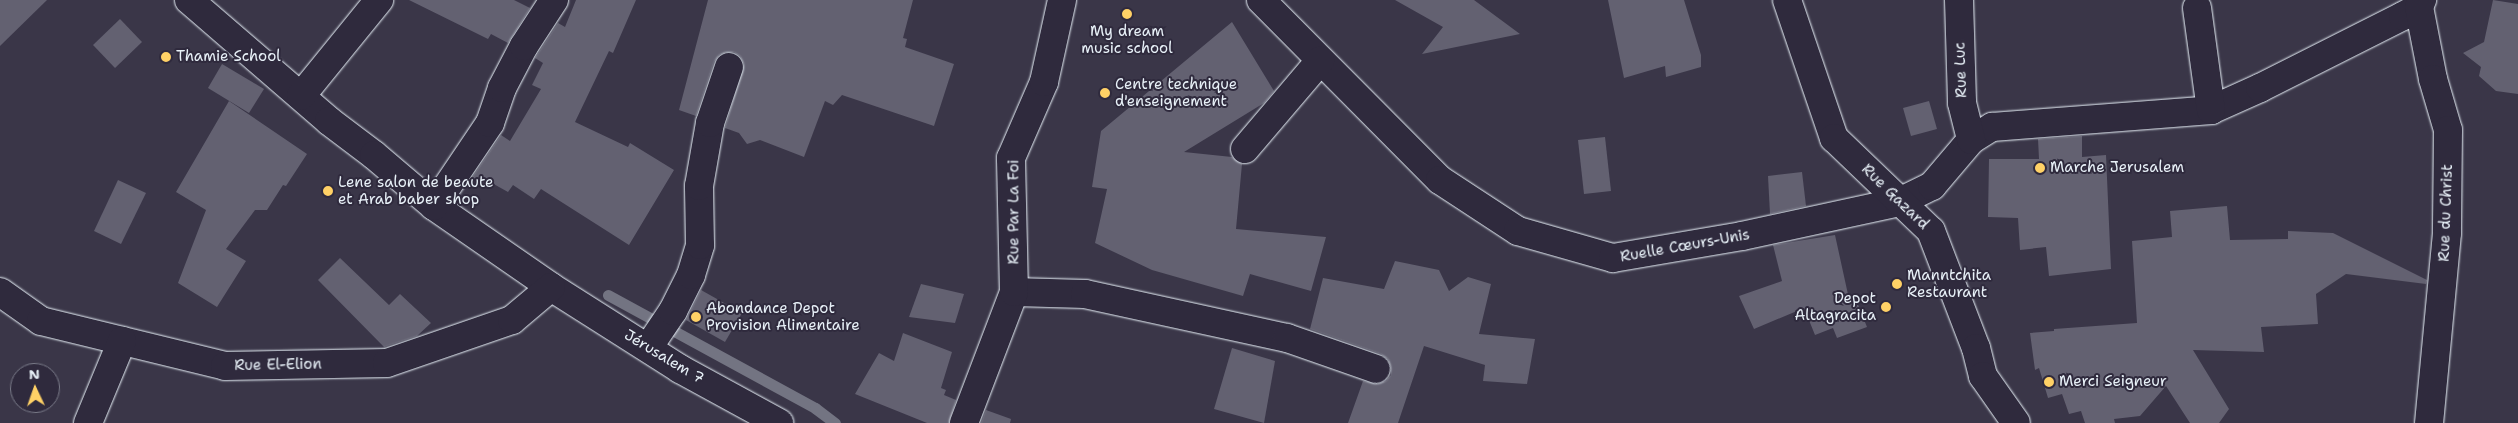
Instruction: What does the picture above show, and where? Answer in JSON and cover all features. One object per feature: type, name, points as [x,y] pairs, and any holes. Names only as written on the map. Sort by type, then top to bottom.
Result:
[{"type":"street","points":[[301,96],[379,0]]},
{"type":"street","points":[[434,206],[490,123],[502,88],[524,46],[554,0]]},
{"type":"street","name":"Rue Par La Foi","points":[[964,423],[1014,292],[1011,158],[1044,82],[1062,0]]},
{"type":"street","name":"Ruelle Cœurs-Unis","points":[[1261,0],[1440,180],[1518,231],[1613,258],[1742,236],[1899,202],[1932,186],[1971,140],[1992,127],[2211,110],[2260,88],[2420,3]]},
{"type":"street","name":"Rue Gazard","points":[[1787,0],[1834,138],[1931,231],[1976,348],[1983,376],[2016,423]]},
{"type":"street","name":"Rue Luc","points":[[1959,0],[1962,103],[1971,140]]},
{"type":"street","name":"Jérusalem 7","points":[[195,2],[329,121],[374,155],[434,206],[551,287],[680,368],[779,423]]},
{"type":"street","name":"Rue du Christ","points":[[2420,3],[2432,79],[2448,130],[2447,233],[2429,423]]},
{"type":"street","points":[[2197,8],[2211,110]]},
{"type":"street","points":[[1245,149],[1320,61]]},
{"type":"street","points":[[648,348],[673,311],[687,282],[700,245],[699,186],[710,123],[729,67]]},
{"type":"street","name":"Rue El-Elion","points":[[0,292],[41,321],[225,366],[387,363],[512,320],[551,287]]},
{"type":"street","points":[[1014,292],[1085,294],[1287,338],[1376,369]]},
{"type":"street","points":[[88,423],[122,341]]},
{"type":"building","points":[[0,0],[47,0],[0,46]]},
{"type":"building","points":[[409,0],[514,0],[530,8],[508,43],[491,34],[488,39]]},
{"type":"building","points":[[576,0],[636,0],[613,53],[609,51],[575,122],[628,147],[630,143],[674,170],[629,245],[541,189],[534,199],[513,185],[508,192],[490,182],[465,188],[501,135],[510,141],[541,89],[532,85],[543,63],[535,58],[558,23],[565,27]]},
{"type":"building","points":[[708,0],[913,0],[903,38],[907,39],[905,47],[954,64],[934,126],[842,95],[833,105],[825,101],[804,157],[760,140],[747,144],[739,133],[725,128],[744,64],[740,56],[734,52],[726,52],[719,55],[714,62],[696,116],[679,110]]},
{"type":"building","points":[[1395,0],[1474,0],[1520,34],[1422,54],[1443,27]]},
{"type":"building","points":[[1608,0],[1684,0],[1701,55],[1701,67],[1666,77],[1665,66],[1624,78]]},
{"type":"building","points":[[2493,0],[2518,4],[2518,94],[2496,91],[2479,76],[2481,67],[2463,53],[2484,42]]},
{"type":"building","points":[[120,19],[142,42],[115,68],[93,45]]},
{"type":"building","points":[[1232,22],[1274,91],[1264,103],[1184,152],[1232,157],[1242,164],[1236,229],[1326,237],[1311,291],[1250,274],[1243,296],[1152,270],[1095,243],[1107,189],[1092,187],[1101,131]]},
{"type":"building","points":[[222,64],[264,89],[249,113],[208,88]]},
{"type":"building","points":[[229,101],[307,154],[286,186],[283,185],[267,210],[255,210],[226,249],[246,261],[217,307],[178,283],[206,210],[176,192]]},
{"type":"building","points":[[1929,101],[1937,129],[1911,136],[1903,108]]},
{"type":"building","points":[[2082,136],[2082,157],[2106,155],[2111,269],[2049,276],[2046,247],[2020,250],[2018,218],[1988,217],[1989,159],[2039,159],[2038,139]]},
{"type":"building","points":[[1605,137],[1611,191],[1584,194],[1578,140]]},
{"type":"building","points":[[1802,172],[1806,206],[1770,214],[1768,176]]},
{"type":"building","points":[[118,180],[146,193],[121,244],[94,231]]},
{"type":"building","points":[[2227,206],[2230,240],[2288,239],[2288,231],[2333,233],[2427,280],[2426,284],[2346,274],[2316,294],[2318,324],[2261,327],[2264,352],[2193,350],[2229,409],[2219,423],[2190,423],[2166,386],[2140,416],[2114,419],[2115,423],[2085,423],[2081,411],[2069,414],[2062,394],[2048,398],[2039,368],[2035,370],[2030,333],[2054,331],[2054,329],[2137,323],[2132,241],[2172,237],[2170,211]]},
{"type":"building","points":[[1835,235],[1849,299],[1855,297],[1867,327],[1837,338],[1833,328],[1815,335],[1804,308],[1754,329],[1739,296],[1782,281],[1773,245]]},
{"type":"building","points":[[340,258],[389,305],[400,294],[431,323],[417,336],[384,347],[318,280]]},
{"type":"building","points":[[1395,261],[1439,270],[1449,291],[1468,277],[1491,284],[1479,334],[1535,339],[1527,384],[1483,381],[1485,365],[1424,346],[1398,423],[1348,423],[1363,381],[1378,384],[1386,381],[1391,375],[1391,367],[1388,359],[1381,354],[1310,329],[1323,278],[1384,289]]},
{"type":"building","points":[[921,284],[964,294],[955,323],[909,317]]},
{"type":"building","points":[[701,290],[742,313],[725,342],[686,320]]},
{"type":"building","points":[[903,333],[952,352],[941,388],[946,390],[944,395],[956,400],[949,423],[927,423],[855,394],[879,353],[894,361]]},
{"type":"building","points":[[1232,348],[1275,361],[1264,423],[1214,409]]},
{"type":"building","points":[[986,410],[1011,419],[1010,423],[981,423]]},
{"type":"waterway","points":[[608,295],[815,408],[835,423]]},
{"type":"place","name":"My dream music school","points":[[1127,14]]},
{"type":"place","name":"Thamie School","points":[[166,57]]},
{"type":"place","name":"Centre technique d'enseignement","points":[[1105,93]]},
{"type":"place","name":"Marche Jerusalem","points":[[2040,168]]},
{"type":"place","name":"Lene salon de beaute et Arab baber shop","points":[[328,191]]},
{"type":"place","name":"Manntchita Restaurant","points":[[1897,284]]},
{"type":"place","name":"Depot Altagracita","points":[[1886,307]]},
{"type":"place","name":"Abondance Depot Provision Alimentaire","points":[[696,317]]},
{"type":"place","name":"Merci Seigneur","points":[[2049,382]]}]
